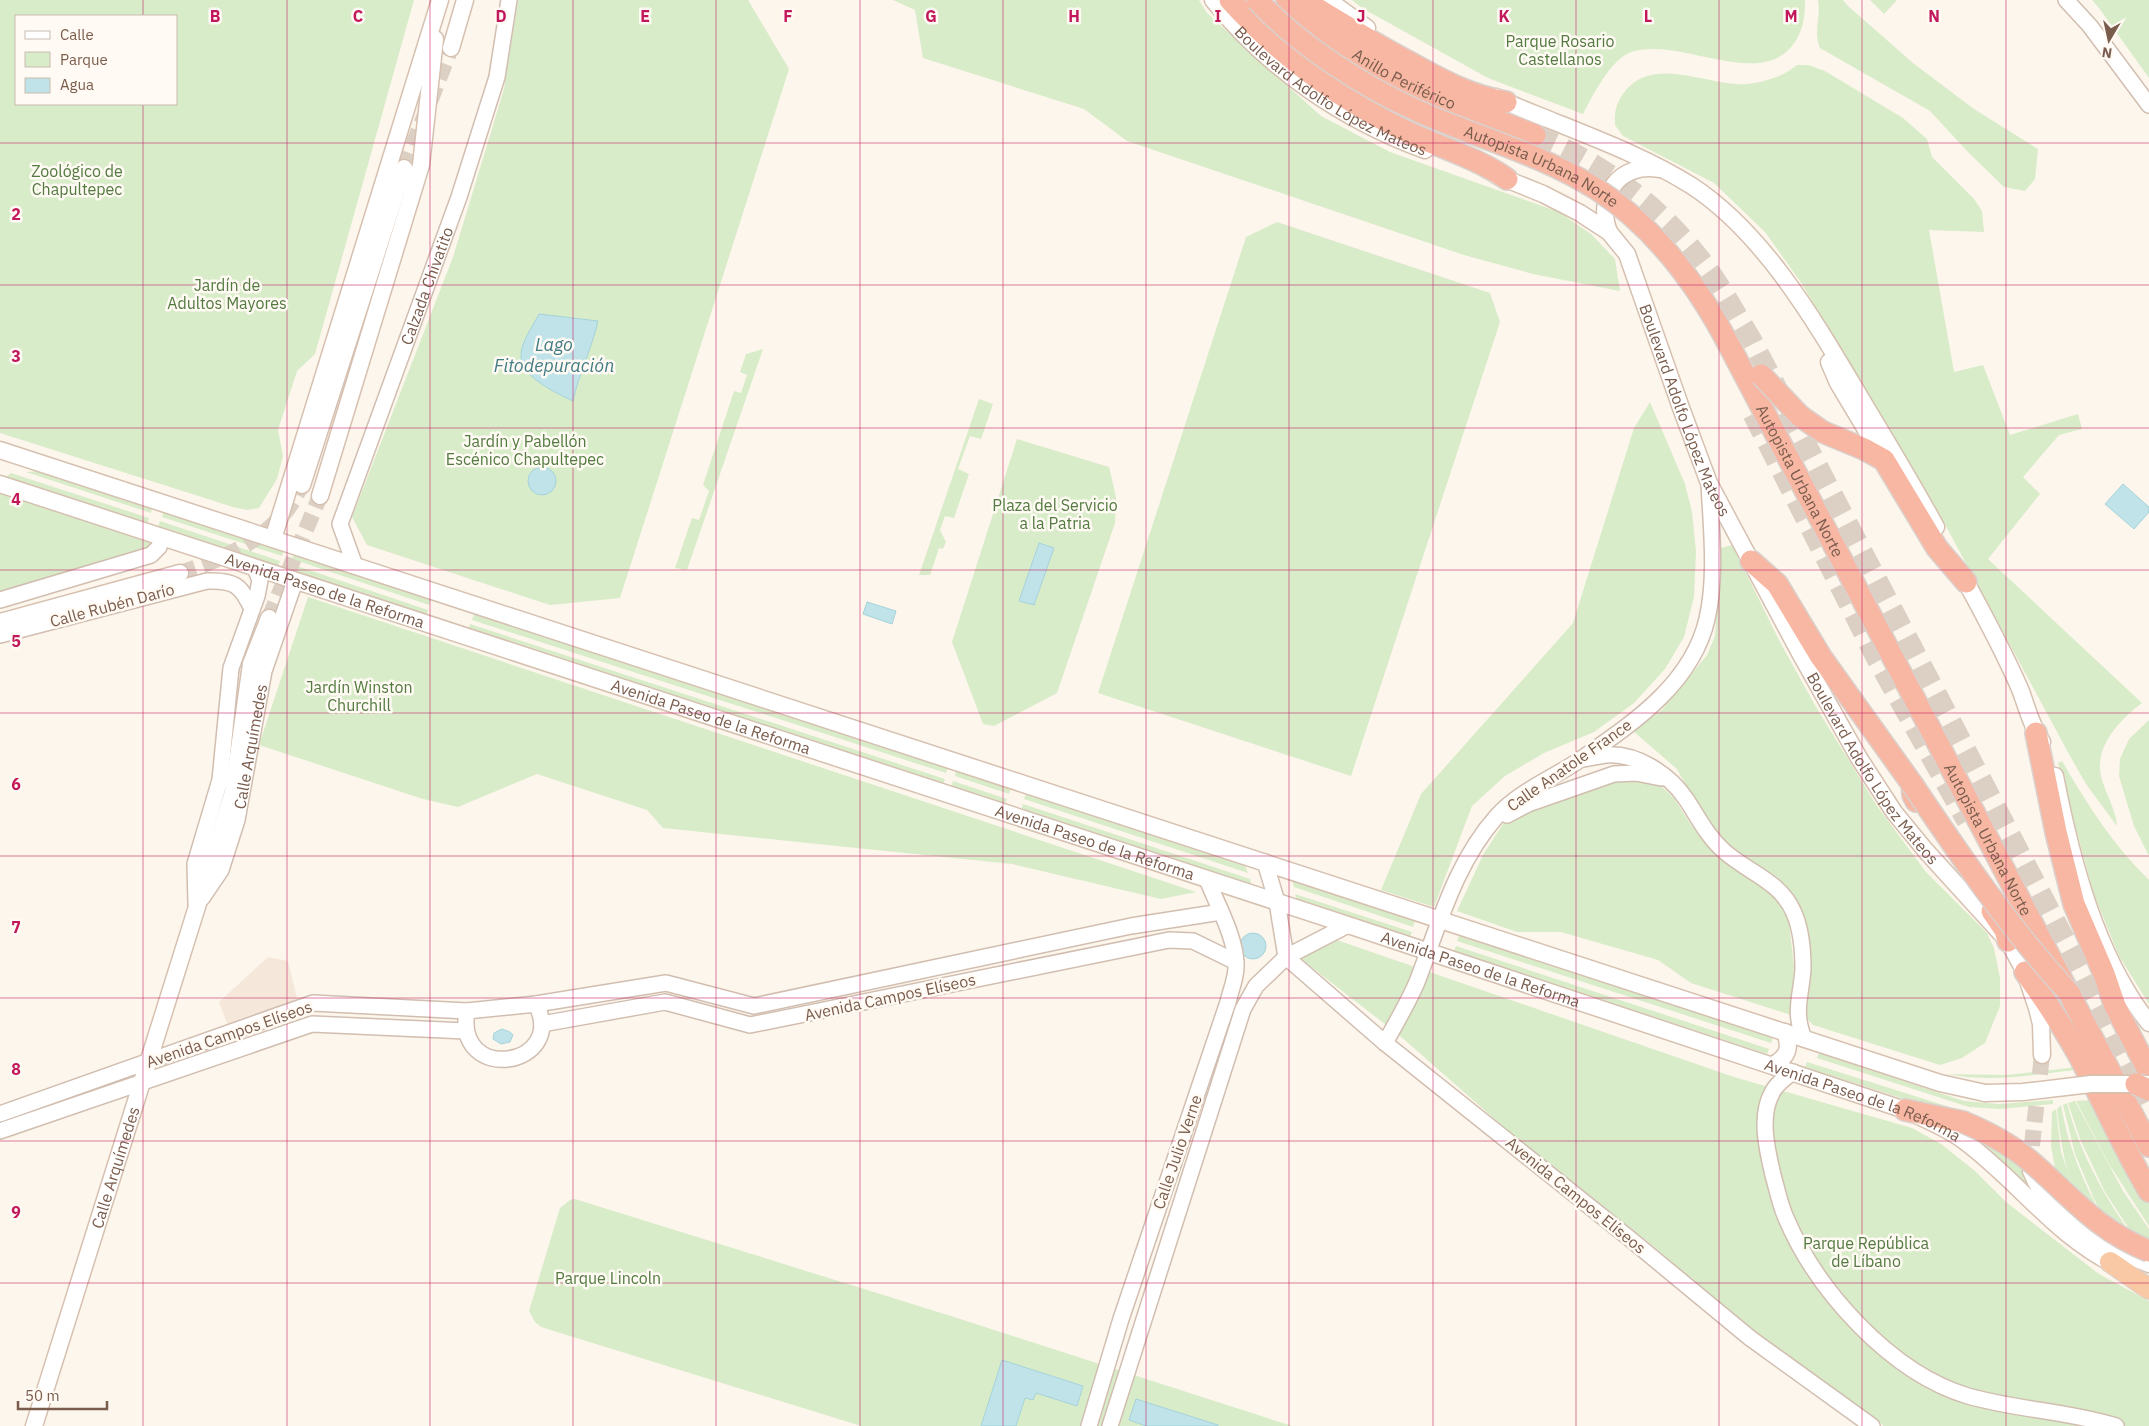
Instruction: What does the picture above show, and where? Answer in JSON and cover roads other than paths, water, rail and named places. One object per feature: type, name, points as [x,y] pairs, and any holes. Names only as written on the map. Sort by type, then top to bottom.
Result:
[{"type":"highway","points":[[1230,0],[1260,32],[1330,87],[1395,126],[1488,167],[1507,179]]},
{"type":"highway","name":"Anillo Periférico","points":[[1249,0],[1299,46],[1366,92],[1410,113],[1490,146]]},
{"type":"highway","name":"Autopista Urbana Norte","points":[[1257,0],[1285,26],[1320,54],[1393,99],[1549,162],[1599,191],[1644,228],[1681,267],[1712,312],[2149,1146]]},
{"type":"highway","name":"Autopista Urbana Norte","points":[[1278,0],[1320,37],[1350,58],[1391,82],[1425,98],[1553,150],[1597,172],[1631,197],[1682,246],[1724,304],[2046,916],[2149,1118]]},
{"type":"highway","name":"Anillo Periférico","points":[[1287,0],[1316,26],[1361,57],[1449,102],[1535,135]]},
{"type":"highway","points":[[1304,0],[1353,31],[1442,81],[1473,94],[1506,102]]},
{"type":"highway","points":[[1761,375],[1811,425],[1834,438],[1864,449],[1884,460],[1937,548],[1966,582]]},
{"type":"highway","points":[[1751,561],[1777,584],[1794,614],[1849,699],[1912,784],[1964,862],[2024,942],[2070,994]]},
{"type":"highway","points":[[2036,733],[2050,808],[2069,886],[2080,919],[2104,974],[2114,1006],[2146,1083]]},
{"type":"highway","points":[[1912,784],[1913,795],[1918,805],[2001,924],[2008,941]]},
{"type":"highway","points":[[1942,841],[1964,862]]},
{"type":"highway","points":[[2025,972],[2058,1020],[2077,1053],[2134,1166],[2149,1191]]},
{"type":"highway","points":[[2104,974],[2132,1018],[2149,1051]]},
{"type":"highway","points":[[1905,1110],[1964,1132],[1993,1136],[2020,1153],[2072,1202],[2104,1228],[2120,1238],[2149,1251]]},
{"type":"highway","points":[[2111,1255],[2149,1289]]},
{"type":"main road","points":[[451,48],[465,0]]},
{"type":"main road","name":"Boulevard Adolfo López Mateos","points":[[1213,0],[1274,63],[1334,106],[1402,142],[1544,194],[1609,232],[1627,254],[1709,483],[1860,758],[1894,812],[1926,851],[2008,941],[2025,972],[2041,1024],[2042,1055]]},
{"type":"main road","points":[[1328,0],[1365,26],[1506,102],[1623,149],[1692,187],[1717,206],[1749,236],[1770,261],[1817,328],[1916,492],[1966,582],[2020,689],[2036,733],[2049,754],[2091,910],[2122,980],[2149,1023]]},
{"type":"main road","points":[[320,496],[421,165],[440,1]]},
{"type":"main road","points":[[273,539],[440,1]]},
{"type":"main road","points":[[302,485],[404,168]]},
{"type":"main road","points":[[1609,232],[1604,207],[1610,190],[1615,183],[1635,170],[1652,168],[1668,173]]},
{"type":"main road","points":[[1817,328],[1838,383],[1884,460]]},
{"type":"main road","name":"Avenida Paseo de la Reforma","points":[[0,450],[1940,1083],[1971,1090],[2004,1093],[2091,1084],[2146,1083]]},
{"type":"main road","name":"Avenida Paseo de la Reforma","points":[[0,484],[1428,951],[1905,1110]]},
{"type":"main road","points":[[0,622],[180,573]]},
{"type":"main road","name":"Calle Arquímedes","points":[[34,1426],[140,1083],[233,792],[251,664],[270,618]]},
{"type":"main road","points":[[1773,1065],[1782,1060],[1788,1052],[1789,1043],[1785,1032]]},
{"type":"main road","name":"Avenida Paseo de la Reforma","points":[[1964,1132],[1997,1168],[2064,1232],[2111,1255],[2149,1278]]},
{"type":"main road","points":[[2031,1171],[2038,1186],[2051,1202],[2111,1255],[2149,1264]]},
{"type":"street","name":"Calzada Chivatito","points":[[355,566],[340,524],[459,197],[497,77],[509,0]]},
{"type":"street","points":[[2066,0],[2090,26],[2149,105]]},
{"type":"street","name":"Calle Anatole France","points":[[1385,1042],[1416,984],[1439,920],[1468,855],[1489,826],[1514,801],[1579,760],[1653,705],[1686,667],[1698,646],[1707,618],[1712,582],[1709,483]]},
{"type":"street","points":[[0,600],[151,555],[159,548],[162,537]]},
{"type":"street","name":"Calle Arquímedes","points":[[196,908],[195,864],[220,780],[231,668],[260,580],[255,568]]},
{"type":"street","name":"Calle Rubén Darío","points":[[0,635],[207,581],[226,580],[236,585],[246,596],[252,609]]},
{"type":"street","name":"Calle Arquímedes","points":[[196,908],[221,870],[237,820],[264,670],[295,581]]},
{"type":"street","points":[[1579,760],[1607,755],[1632,760],[1652,768],[1674,784],[1715,842],[1735,860],[1777,888],[1794,912],[1802,956],[1797,1014],[1804,1039]]},
{"type":"street","points":[[1489,826],[1528,804],[1614,774],[1629,772],[1648,774],[1674,784]]},
{"type":"street","points":[[1265,862],[1277,902],[1286,957]]},
{"type":"street","name":"Calle Julio Verne","points":[[1088,1426],[1121,1319],[1228,1002],[1236,973],[1236,962],[1221,912],[1207,879]]},
{"type":"street","name":"Avenida Campos Elíseos","points":[[536,1004],[666,983],[754,1006],[1131,926],[1221,912]]},
{"type":"street","name":"Calle Julio Verne","points":[[1110,1426],[1243,1009],[1256,986],[1286,957],[1348,925]]},
{"type":"street","name":"Avenida Campos Elíseos","points":[[542,1024],[665,1002],[750,1025],[1169,940],[1193,941],[1236,962]]},
{"type":"street","name":"Avenida Campos Elíseos","points":[[1286,957],[1385,1042],[1750,1338],[1869,1424]]},
{"type":"street","name":"Avenida Campos Elíseos","points":[[0,1114],[313,1003],[467,1011]]},
{"type":"street","points":[[536,1004],[542,1024],[540,1034],[531,1049],[525,1054],[509,1060],[492,1059],[482,1054],[472,1044],[466,1031],[467,1011],[536,1004]]},
{"type":"street","name":"Avenida Campos Elíseos","points":[[0,1131],[312,1024],[466,1031]]},
{"type":"street","points":[[1793,1072],[1776,1086],[1766,1111],[1766,1138],[1779,1196],[1785,1216],[1805,1255],[1831,1292],[1860,1325],[1892,1356],[1907,1367],[1954,1391],[1986,1400],[2087,1417],[2116,1426]]},
{"type":"street","points":[[1121,1319],[1124,1326],[1131,1330],[1138,1329],[1142,1325]]},
{"type":"water","name":"Lago Fitodepuración","points":[[539,314],[598,321],[573,401],[541,384],[527,372],[523,365],[521,352],[527,335]]},
{"type":"water","points":[[542,467],[552,471],[556,481],[552,491],[542,495],[532,491],[528,481],[532,471]]},
{"type":"water","points":[[2123,484],[2149,507],[2149,512],[2134,529],[2105,504]]},
{"type":"water","points":[[1039,543],[1054,548],[1034,605],[1019,601]]},
{"type":"water","points":[[867,602],[896,611],[892,624],[863,614]]},
{"type":"water","points":[[1253,933],[1262,937],[1266,946],[1262,955],[1253,959],[1244,955],[1240,946],[1244,937]]},
{"type":"water","points":[[502,1029],[513,1035],[510,1042],[501,1044],[493,1039],[494,1033]]},
{"type":"water","points":[[1002,1360],[1083,1386],[1077,1406],[1036,1393],[1033,1400],[1025,1398],[1016,1426],[981,1426]]},
{"type":"water","points":[[1136,1399],[1218,1426],[1146,1426],[1129,1420]]},
{"type":"tunnel","points":[[404,168],[451,48]]},
{"type":"tunnel","points":[[1535,135],[1588,161],[1636,194],[1679,234],[1720,288],[1751,339],[2149,1101]]},
{"type":"tunnel","points":[[1753,414],[1877,659],[1967,821]]},
{"type":"tunnel","points":[[180,573],[238,550],[251,542],[275,523],[286,511],[302,485]]},
{"type":"tunnel","points":[[269,618],[320,496]]},
{"type":"tunnel","points":[[2031,1170],[2042,1055]]},
{"type":"park label","name":"Parque Rosario Castellanos","points":[[1560,50]]},
{"type":"park label","name":"Zoológico de Chapultepec","points":[[77,180]]},
{"type":"park label","name":"Jardín de Adultos Mayores","points":[[227,294]]},
{"type":"park label","name":"Jardín y Pabellón Escénico Chapultepec","points":[[525,450]]},
{"type":"park label","name":"Plaza del Servicio a la Patria","points":[[1055,514]]},
{"type":"park label","name":"Jardín Winston Churchill","points":[[359,696]]},
{"type":"park label","name":"Parque República de Líbano","points":[[1866,1252]]},
{"type":"park label","name":"Parque Lincoln","points":[[608,1278]]}]
